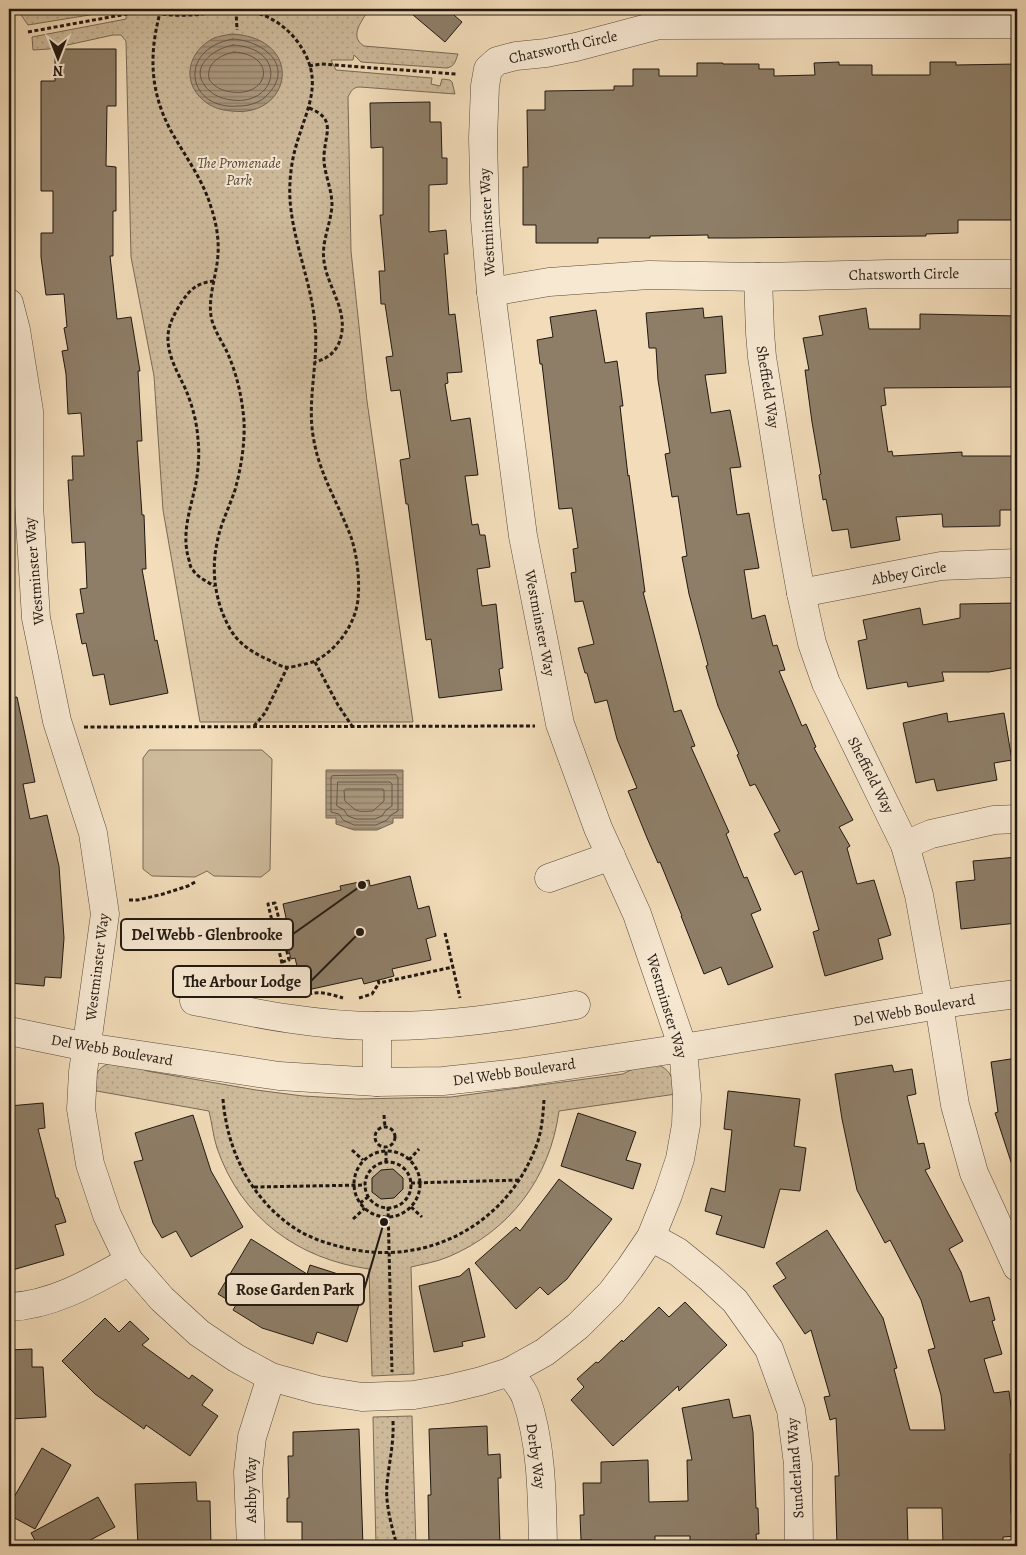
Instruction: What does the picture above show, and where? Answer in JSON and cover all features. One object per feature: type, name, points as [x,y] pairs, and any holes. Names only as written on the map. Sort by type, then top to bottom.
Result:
[{"type":"street","name":"Chatsworth Circle","points":[[485,86],[488,69],[497,60],[576,47],[659,25],[1017,24]]},
{"type":"street","name":"Westminster Way","points":[[9,303],[16,330],[28,411],[28,505],[36,618],[57,721],[92,833],[105,914],[83,1072],[82,1109],[90,1164],[107,1215],[129,1261],[162,1299],[199,1333],[236,1358],[272,1377],[318,1390],[362,1397],[414,1396],[448,1389],[509,1372],[545,1352],[578,1326],[611,1293],[651,1237],[680,1159],[687,1096],[683,1048],[638,914],[598,828],[560,724],[522,536],[491,292],[484,219],[483,138],[485,86]]},
{"type":"street","name":"Chatsworth Circle","points":[[491,292],[549,282],[640,276],[758,277],[1017,274]]},
{"type":"street","name":"Sheffield Way","points":[[758,277],[762,357],[801,593],[812,643],[826,683],[886,802],[905,845],[919,895],[955,1105],[974,1173],[1009,1227],[1017,1266]]},
{"type":"street","name":"Abbey Circle","points":[[801,593],[941,566],[1017,563]]},
{"type":"street","points":[[905,845],[931,834],[994,820],[1017,819]]},
{"type":"street","points":[[549,878],[611,856]]},
{"type":"street","name":"Del Webb Boulevard","points":[[9,1031],[87,1047],[279,1076],[377,1082],[452,1080],[517,1073],[683,1048],[939,1005],[1017,994]]},
{"type":"street","points":[[194,1001],[295,1020],[377,1026],[458,1023],[503,1018],[576,1005]]},
{"type":"street","points":[[377,1026],[377,1082]]},
{"type":"street","name":"Sunderland Way","points":[[651,1237],[678,1252],[735,1301],[768,1350],[791,1410],[798,1464],[800,1546]]},
{"type":"street","points":[[9,1307],[20,1306],[72,1292],[129,1261]]},
{"type":"street","name":"Derby Way","points":[[509,1372],[525,1396],[535,1432],[542,1494],[544,1546]]},
{"type":"street","name":"Ashby Way","points":[[251,1546],[248,1472],[252,1437],[272,1377]]},
{"type":"path","points":[[28,32],[143,12],[160,14],[193,15],[236,10],[265,15],[286,29],[299,43],[310,66],[313,81],[311,104],[294,148],[290,198],[293,225],[311,291],[316,327],[310,412],[313,440],[320,464],[352,540],[358,575],[358,602],[352,624],[341,640],[315,662],[287,668],[249,650],[238,640],[229,628],[215,586],[214,567],[217,541],[235,489],[245,436],[243,405],[228,354],[216,331],[211,316],[218,254],[217,229],[210,204],[200,181],[168,126],[156,90],[152,66],[155,29],[160,14],[161,9]]},
{"type":"path","points":[[236,10],[237,30]]},
{"type":"path","points":[[310,66],[321,64],[456,74]]},
{"type":"path","points":[[309,108],[322,115],[328,132],[324,157],[331,189],[332,207],[323,248],[326,273],[342,320],[340,339],[336,349],[331,356],[315,362]]},
{"type":"path","points":[[214,281],[201,283],[187,294],[172,318],[168,334],[173,364],[186,389],[195,417],[198,440],[198,467],[186,525],[186,551],[191,569],[198,576],[215,586]]},
{"type":"path","points":[[315,662],[338,705],[352,726]]},
{"type":"path","points":[[254,726],[265,713],[287,668]]},
{"type":"path","points":[[84,727],[540,726]]},
{"type":"path","points":[[128,900],[138,900],[164,894],[197,881]]},
{"type":"path","points":[[282,962],[289,960],[286,943],[275,903],[268,904],[290,999]]},
{"type":"path","points":[[445,933],[461,1001]]},
{"type":"path","points":[[354,999],[372,994],[379,982],[453,967]]},
{"type":"path","points":[[306,995],[325,992],[348,998]]},
{"type":"path","points":[[223,1099],[228,1135],[242,1170],[273,1211],[292,1226],[312,1237],[333,1245],[356,1251],[389,1252],[420,1249],[444,1242],[468,1230],[487,1217],[502,1203],[520,1180],[530,1162],[538,1140],[544,1100]]},
{"type":"path","points":[[384,1115],[385,1127]]},
{"type":"path","points":[[381,1127],[391,1128],[395,1137],[393,1143],[386,1146],[378,1144],[375,1138],[376,1132],[381,1127]]},
{"type":"path","points":[[386,1146],[386,1162]]},
{"type":"path","points":[[409,1160],[419,1149]]},
{"type":"path","points":[[352,1150],[363,1160]]},
{"type":"path","points":[[386,1151],[404,1155],[409,1160],[417,1169],[420,1183],[418,1197],[411,1207],[397,1215],[388,1217],[377,1215],[360,1203],[355,1192],[354,1181],[357,1170],[363,1160],[373,1154],[386,1151]]},
{"type":"path","points":[[386,1162],[401,1166],[406,1171],[410,1183],[409,1192],[400,1204],[388,1207],[379,1206],[368,1197],[365,1185],[368,1173],[379,1164],[386,1162]]},
{"type":"path","points":[[410,1183],[520,1180]]},
{"type":"path","points":[[253,1187],[365,1185]]},
{"type":"path","points":[[407,1196],[415,1201]]},
{"type":"path","points":[[360,1203],[368,1197]]},
{"type":"path","points":[[388,1207],[392,1378]]},
{"type":"path","points":[[411,1207],[422,1217]]},
{"type":"path","points":[[354,1219],[365,1208]]},
{"type":"path","points":[[393,1413],[392,1455],[386,1486],[397,1546]]},
{"type":"green space","points":[[29,9],[126,9],[28,25],[19,12]]},
{"type":"green space","name":"The Promenade Park","points":[[126,9],[369,9],[357,33],[359,42],[364,46],[458,54],[453,65],[447,68],[361,62],[354,55],[353,60],[331,60],[336,70],[432,78],[431,84],[440,86],[442,79],[450,80],[455,94],[360,87],[352,90],[348,97],[351,251],[367,401],[413,722],[200,722],[163,510],[154,376],[131,257],[126,41],[121,35],[113,35],[49,49],[33,50],[32,37],[126,19]]},
{"type":"green space","points":[[149,750],[262,750],[272,759],[270,870],[261,877],[214,876],[207,871],[195,877],[152,876],[143,869],[143,758]]},
{"type":"green space","points":[[123,1061],[147,1071],[256,1090],[303,1096],[356,1099],[451,1097],[623,1074],[642,1066],[658,1065],[670,1074],[674,1082],[676,1094],[559,1111],[547,1158],[536,1180],[508,1217],[490,1233],[470,1246],[443,1259],[411,1267],[414,1374],[372,1376],[369,1269],[343,1264],[319,1256],[296,1245],[275,1231],[257,1214],[241,1195],[228,1173],[217,1148],[209,1111],[91,1090],[95,1077],[101,1068]]},
{"type":"green space","points":[[412,1416],[416,1546],[376,1546],[373,1417]]},
{"type":"water","points":[[232,34],[256,39],[272,49],[280,62],[282,77],[278,91],[267,103],[252,110],[231,111],[212,106],[203,100],[192,84],[190,67],[198,50],[214,38]]},
{"type":"water","points":[[326,770],[403,770],[403,818],[393,818],[393,823],[377,830],[354,830],[336,824],[336,818],[326,818]]},
{"type":"building","points":[[406,9],[447,9],[462,22],[445,42]]},
{"type":"building","points":[[55,49],[116,49],[116,106],[107,106],[106,166],[116,167],[116,211],[113,211],[113,256],[110,256],[117,319],[131,317],[140,371],[138,371],[142,441],[137,441],[142,515],[144,515],[146,569],[142,569],[155,641],[157,640],[168,693],[110,705],[104,674],[93,676],[86,643],[82,644],[76,614],[84,613],[80,589],[87,588],[85,542],[72,543],[68,480],[73,480],[72,456],[84,456],[81,413],[68,414],[66,374],[62,351],[68,350],[64,328],[67,327],[64,294],[46,295],[41,257],[41,233],[53,233],[53,191],[41,191],[41,81],[55,81]]},
{"type":"building","points":[[839,62],[839,65],[872,65],[872,75],[930,75],[930,62],[956,62],[956,65],[1017,64],[1017,220],[958,220],[958,233],[926,234],[926,236],[708,238],[708,235],[650,236],[650,238],[598,238],[598,243],[536,243],[536,225],[523,225],[523,167],[528,167],[527,110],[545,110],[545,91],[614,90],[614,86],[633,86],[633,69],[659,69],[659,76],[697,76],[697,63],[759,64],[759,69],[774,69],[774,76],[815,75],[814,63]]},
{"type":"building","points":[[430,102],[430,122],[441,122],[442,158],[447,158],[447,184],[429,185],[429,232],[446,230],[448,254],[444,254],[449,315],[455,314],[462,372],[447,373],[448,383],[445,384],[451,421],[470,418],[478,475],[465,476],[472,525],[478,524],[480,535],[485,535],[490,567],[477,569],[482,606],[496,604],[503,668],[499,669],[502,690],[439,698],[431,639],[426,640],[408,504],[406,504],[400,460],[410,458],[400,390],[391,391],[386,357],[393,356],[385,304],[381,304],[379,271],[385,271],[380,215],[383,215],[383,147],[371,148],[370,103]]},
{"type":"building","points":[[703,308],[704,318],[722,316],[726,373],[705,375],[711,413],[730,410],[741,467],[730,468],[737,515],[749,513],[759,568],[744,570],[752,619],[765,615],[773,646],[777,645],[785,670],[779,671],[802,726],[806,724],[816,747],[814,748],[853,820],[839,827],[850,846],[847,848],[857,884],[874,880],[891,935],[878,939],[883,959],[825,976],[813,932],[819,930],[802,871],[795,875],[774,834],[780,831],[755,784],[750,786],[737,755],[739,754],[718,706],[706,666],[708,665],[689,594],[682,557],[687,556],[678,496],[672,497],[665,454],[670,453],[658,380],[656,348],[649,348],[646,313]]},
{"type":"building","points":[[866,308],[869,329],[920,329],[920,314],[1017,316],[1017,387],[884,388],[886,405],[881,406],[888,452],[892,451],[893,456],[962,452],[962,456],[1017,456],[1017,510],[1000,510],[1000,526],[943,527],[942,514],[896,517],[900,540],[851,548],[848,529],[832,531],[826,499],[823,500],[819,475],[821,474],[805,370],[809,370],[803,338],[823,335],[819,316]]},
{"type":"building","points":[[596,310],[605,363],[617,361],[623,406],[620,406],[645,592],[643,592],[674,712],[681,710],[695,746],[691,747],[729,832],[726,834],[744,878],[747,877],[761,910],[751,914],[773,967],[728,985],[721,967],[704,974],[660,862],[658,863],[628,791],[637,788],[617,739],[607,700],[595,703],[578,648],[594,644],[583,601],[575,602],[571,573],[576,572],[573,549],[578,548],[572,508],[559,509],[542,364],[540,364],[537,340],[553,337],[550,317]]},
{"type":"building","points":[[1017,603],[1017,667],[989,672],[942,672],[944,681],[908,687],[907,682],[867,689],[858,641],[867,639],[863,620],[920,608],[923,625],[960,618],[960,604]]},
{"type":"building","points":[[17,697],[35,782],[23,784],[30,819],[47,815],[59,866],[64,938],[61,978],[45,977],[44,986],[9,983],[9,698]]},
{"type":"building","points":[[947,713],[948,722],[1004,713],[1012,760],[994,763],[997,780],[937,791],[934,779],[916,783],[903,723]]},
{"type":"building","points":[[1017,857],[1017,923],[961,929],[956,882],[975,880],[973,861]]},
{"type":"building","points":[[410,876],[418,909],[429,906],[436,936],[426,939],[431,960],[392,969],[394,976],[364,984],[362,978],[303,991],[295,958],[291,959],[283,928],[288,927],[283,904],[341,890],[340,886],[369,880],[370,886]]},
{"type":"building","points":[[1017,1058],[1017,1170],[1014,1171],[995,1113],[998,1112],[991,1062]]},
{"type":"building","points":[[892,1065],[894,1072],[912,1069],[916,1094],[907,1096],[918,1144],[924,1143],[930,1168],[925,1170],[963,1241],[949,1249],[961,1272],[970,1302],[989,1297],[995,1320],[992,1321],[1002,1354],[984,1359],[994,1393],[1009,1391],[1013,1423],[1014,1454],[1010,1454],[1011,1514],[1015,1514],[1015,1536],[1003,1537],[1003,1546],[943,1546],[942,1508],[907,1508],[908,1546],[837,1546],[835,1476],[839,1476],[836,1418],[830,1420],[824,1397],[830,1396],[811,1330],[805,1334],[773,1286],[786,1278],[776,1263],[827,1230],[883,1318],[897,1368],[894,1369],[910,1430],[945,1430],[941,1395],[928,1350],[935,1348],[921,1300],[890,1240],[885,1243],[857,1190],[842,1119],[835,1074]]},
{"type":"building","points":[[728,1091],[800,1099],[794,1146],[806,1148],[800,1191],[780,1189],[764,1248],[716,1234],[722,1216],[705,1211],[711,1188],[725,1192],[732,1130],[724,1129]]},
{"type":"building","points":[[43,1103],[45,1128],[38,1129],[56,1198],[58,1198],[66,1222],[55,1225],[64,1255],[9,1271],[9,1106]]},
{"type":"building","points":[[578,1113],[636,1132],[626,1160],[641,1164],[633,1189],[561,1166]]},
{"type":"building","points":[[193,1115],[211,1171],[243,1227],[191,1257],[176,1231],[162,1238],[153,1223],[134,1162],[143,1160],[135,1133]]},
{"type":"building","points":[[393,1169],[403,1178],[403,1189],[394,1198],[381,1199],[372,1192],[372,1178],[381,1170]]},
{"type":"building","points":[[559,1179],[612,1219],[567,1279],[548,1295],[540,1287],[516,1309],[475,1263],[516,1227],[520,1231]]},
{"type":"building","points":[[251,1239],[307,1274],[310,1265],[366,1283],[347,1342],[317,1332],[313,1344],[262,1328],[233,1310],[236,1305],[218,1294]]},
{"type":"building","points":[[469,1268],[485,1337],[462,1342],[463,1346],[434,1352],[419,1286],[460,1276]]},
{"type":"building","points":[[685,1302],[727,1345],[679,1391],[678,1386],[613,1446],[571,1400],[584,1387],[577,1379],[596,1362],[598,1363],[622,1340],[623,1342],[659,1307],[669,1317]]},
{"type":"building","points":[[105,1318],[119,1332],[130,1321],[149,1339],[142,1345],[189,1379],[192,1375],[213,1390],[202,1405],[218,1416],[190,1456],[146,1425],[144,1429],[95,1394],[62,1361]]},
{"type":"building","points":[[32,1349],[32,1367],[43,1367],[46,1417],[11,1419],[9,1350]]},
{"type":"building","points":[[729,1399],[733,1418],[750,1415],[753,1432],[756,1508],[758,1508],[759,1534],[756,1534],[757,1546],[690,1546],[690,1536],[655,1536],[655,1546],[592,1546],[592,1540],[581,1540],[580,1515],[584,1515],[583,1483],[601,1483],[601,1462],[648,1460],[649,1502],[688,1501],[687,1460],[692,1460],[682,1408]]},
{"type":"building","points":[[487,1426],[488,1455],[500,1454],[501,1478],[498,1478],[500,1546],[429,1546],[428,1495],[431,1495],[429,1429]]},
{"type":"building","points":[[359,1429],[363,1546],[302,1546],[302,1522],[287,1522],[287,1498],[289,1498],[288,1456],[293,1456],[293,1432]]},
{"type":"building","points":[[42,1448],[71,1465],[35,1529],[9,1515],[9,1506]]},
{"type":"building","points":[[196,1482],[197,1501],[210,1501],[211,1546],[138,1546],[135,1484]]},
{"type":"building","points":[[98,1497],[115,1527],[79,1546],[38,1546],[31,1533]]},
{"type":"place","name":"Del Webb - Glenbrooke","points":[[362,885]]},
{"type":"place","name":"The Arbour Lodge","points":[[360,932]]},
{"type":"place","name":"Rose Garden Park","points":[[384,1222]]}]
